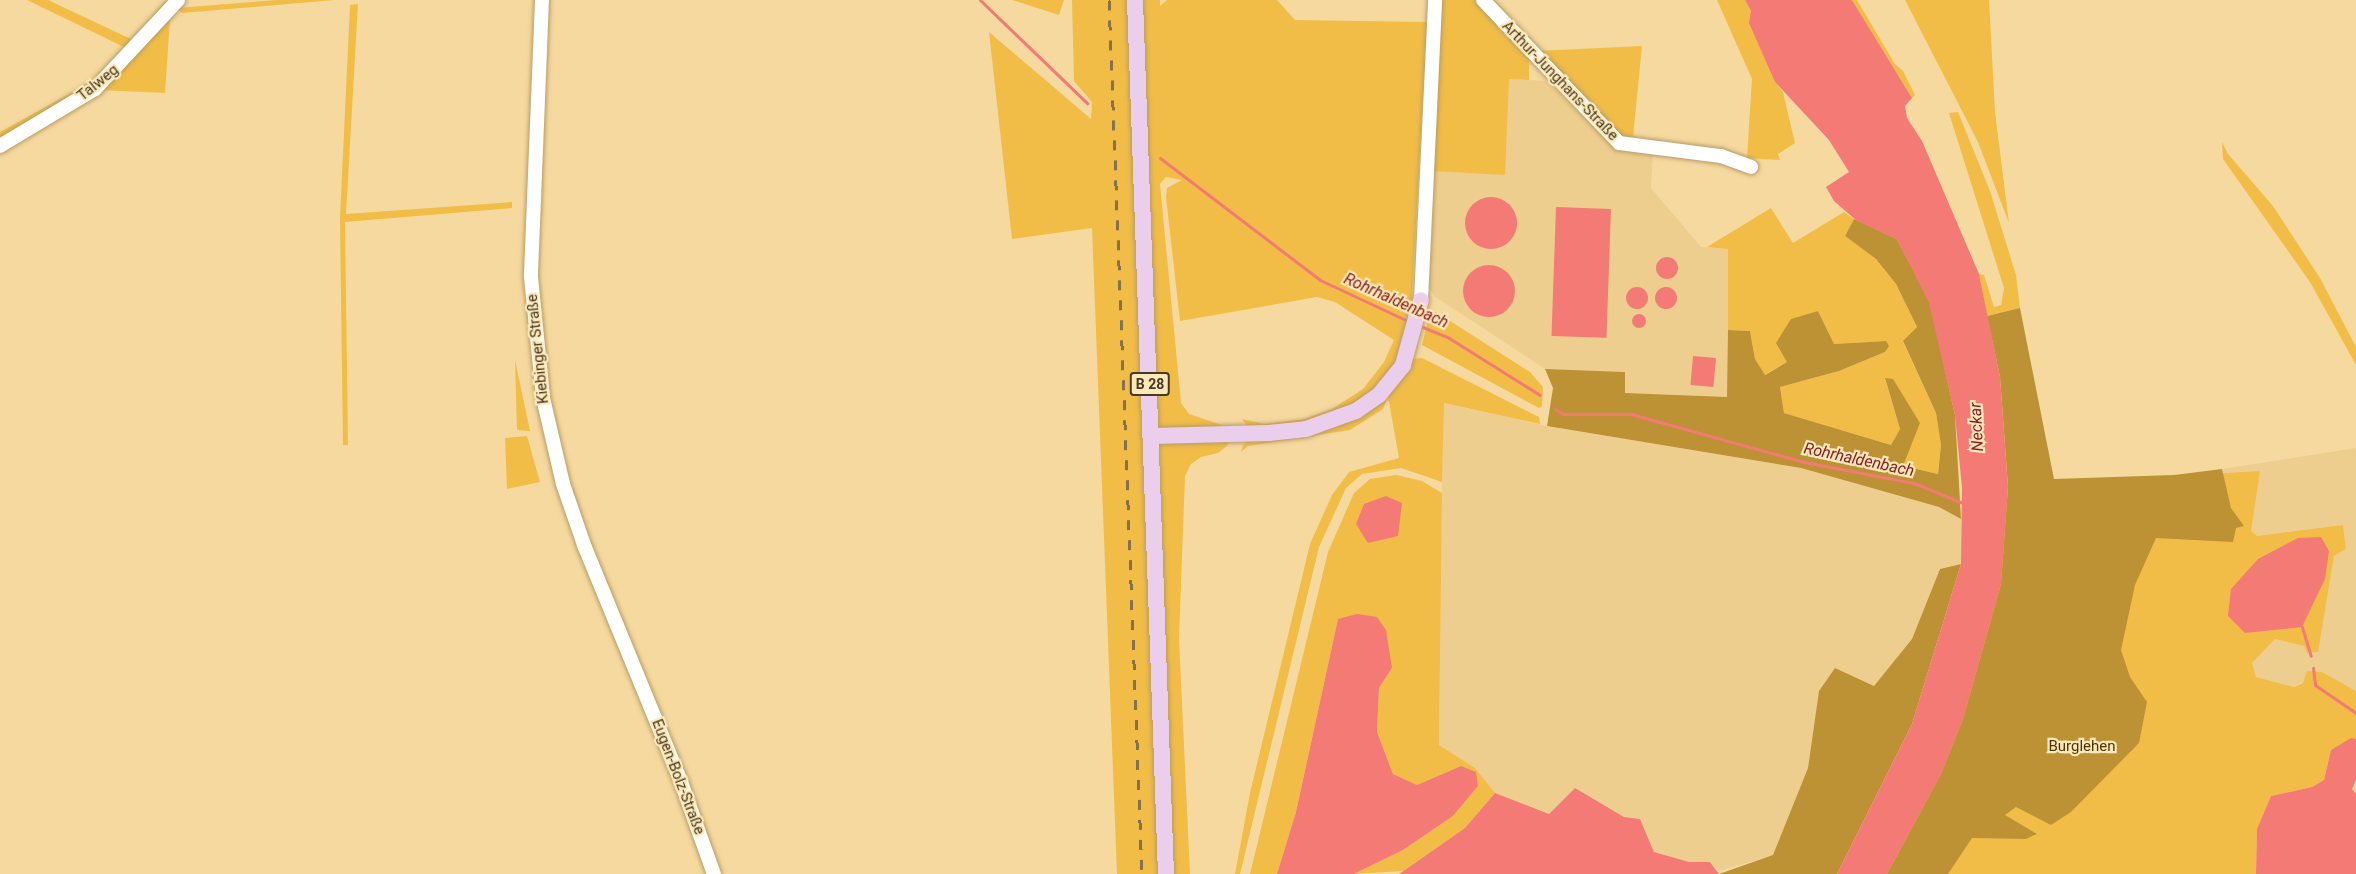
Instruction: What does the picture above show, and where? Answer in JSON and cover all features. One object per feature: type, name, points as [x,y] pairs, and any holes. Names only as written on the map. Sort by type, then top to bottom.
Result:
[{"type":"main road","name":"B 28","points":[[1135,0],[1166,874]]},
{"type":"main road","points":[[1152,436],[1269,434],[1306,429],[1356,411],[1379,395],[1403,365],[1413,338],[1420,306]]},
{"type":"street","name":"Talweg","points":[[0,146],[95,89],[178,0]]},
{"type":"street","name":"Kiebinger Straße","points":[[542,0],[531,240],[538,368],[566,494],[640,682]]},
{"type":"street","points":[[1420,306],[1435,0]]},
{"type":"street","name":"Arthur-Junghans-Straße","points":[[1483,0],[1619,143],[1721,156],[1751,167]]},
{"type":"street","name":"Eugen-Bolz-Straße","points":[[640,682],[714,874]]},
{"type":"shaded area","points":[[1509,79],[1547,81],[1615,148],[1653,151],[1651,188],[1701,247],[1728,248],[1728,397],[1624,393],[1625,372],[1545,369],[1434,296],[1429,286],[1433,171]]},
{"type":"shaded area","points":[[1443,403],[1547,426],[1801,468],[1939,507],[1961,519],[1961,564],[1940,569],[1912,639],[1874,686],[1835,669],[1819,691],[1808,768],[1773,855],[1719,871],[1710,862],[1689,862],[1654,852],[1640,819],[1624,817],[1575,788],[1549,814],[1495,793],[1475,768],[1439,745]]},
{"type":"shaded area","points":[[2356,448],[2356,691],[2321,672],[2294,687],[2256,677],[2252,663],[2275,639],[2304,646],[2326,603],[2334,556],[2346,549],[2343,526],[2257,536],[2244,526],[2231,508],[2222,469]]},
{"type":"green space","points":[[27,0],[48,0],[133,40],[165,2],[167,5],[92,88],[0,143],[0,132],[91,82],[126,48]]},
{"type":"green space","points":[[277,0],[335,0],[182,13],[177,8]]},
{"type":"green space","points":[[1012,0],[1064,0],[1059,15]]},
{"type":"green space","points":[[1072,0],[1160,0],[1160,6],[1167,0],[1277,0],[1295,20],[1427,22],[1411,312],[1405,343],[1391,369],[1367,395],[1337,414],[1284,427],[1247,426],[1242,419],[1265,424],[1304,419],[1332,409],[1363,389],[1384,362],[1394,340],[1335,302],[1317,297],[1180,321],[1166,197],[1167,188],[1182,180],[1166,177],[1160,184],[1181,403],[1189,414],[1225,426],[1228,445],[1218,453],[1201,457],[1191,464],[1185,476],[1179,638],[1190,874],[1117,874],[1092,228],[1012,239],[989,32],[1091,119],[1092,102],[1074,81]]},
{"type":"green space","points":[[1440,0],[1478,0],[1529,56],[1529,80],[1509,79],[1505,175],[1433,171]]},
{"type":"green space","points":[[1717,0],[1745,0],[1751,11],[1775,82],[1783,92],[1795,143],[1778,154],[1780,160],[1747,158],[1752,79]]},
{"type":"green space","points":[[1852,0],[1857,0],[1895,64],[1903,71],[1915,95],[1912,98]]},
{"type":"green space","points":[[1905,0],[1989,0],[1995,112],[2009,223],[1978,142]]},
{"type":"green space","points":[[358,4],[346,214],[512,202],[512,208],[345,222],[348,445],[343,445],[340,218],[350,5]]},
{"type":"green space","points":[[170,19],[165,93],[98,90],[168,20]]},
{"type":"green space","points":[[1642,46],[1633,137],[1620,136],[1536,51]]},
{"type":"green space","points":[[1958,112],[1990,191],[2016,275],[2020,308],[1987,316],[1979,274],[1984,275],[1994,307],[2001,305],[2004,288],[1949,113]]},
{"type":"green space","points":[[2222,142],[2228,154],[2273,206],[2320,278],[2356,347],[2356,365],[2310,282],[2223,159]]},
{"type":"green space","points":[[1771,208],[1793,243],[1844,212],[1854,219],[1845,236],[1876,259],[1896,284],[1917,327],[1903,342],[1936,413],[1941,445],[1938,474],[1902,466],[1920,423],[1885,379],[1900,429],[1891,445],[1784,413],[1780,387],[1839,371],[1885,352],[1886,341],[1834,344],[1818,311],[1787,362],[1764,375],[1755,359],[1750,331],[1728,330],[1728,249],[1707,247]]},
{"type":"green space","points":[[1854,219],[1897,239],[1930,303],[1955,415],[1961,519],[1939,507],[1801,468],[1547,426],[1553,388],[1545,369],[1625,372],[1625,393],[1727,397],[1728,330],[1750,331],[1755,359],[1765,375],[1787,362],[1776,343],[1791,319],[1818,311],[1834,344],[1886,341],[1889,346],[1885,352],[1839,371],[1780,387],[1784,413],[1891,445],[1900,429],[1885,378],[1893,379],[1920,423],[1903,466],[1938,474],[1941,445],[1936,413],[1903,341],[1917,327],[1896,284],[1876,259],[1845,236]]},
{"type":"green space","points":[[2020,308],[2054,479],[2174,475],[2222,469],[2231,508],[2244,526],[2236,528],[2233,542],[2156,538],[2135,585],[2121,650],[2130,677],[2147,702],[2139,743],[2071,812],[2051,825],[2016,807],[2005,815],[2037,834],[2026,839],[1972,838],[1948,874],[1887,874],[1941,774],[1963,719],[2001,584],[2008,487],[2000,377],[1987,316]]},
{"type":"green space","points":[[1430,312],[1436,312],[1530,372],[1543,387],[1542,406],[1539,408],[1422,345]]},
{"type":"green space","points":[[1422,358],[1539,417],[1540,424],[1444,403],[1442,482],[1401,468],[1362,474],[1346,488],[1319,547],[1240,874],[1235,874],[1250,793],[1310,544],[1332,495],[1349,472],[1399,458],[1388,396],[1383,409],[1350,430],[1248,446],[1241,452],[1243,445],[1248,441],[1316,433],[1356,418],[1413,359]]},
{"type":"green space","points":[[515,360],[530,431],[517,430]]},
{"type":"green space","points":[[527,436],[540,482],[507,489],[505,438]]},
{"type":"green space","name":"Burglehen","points":[[2260,471],[2251,531],[2257,536],[2343,525],[2346,549],[2334,556],[2318,652],[2307,653],[2304,646],[2275,639],[2252,663],[2256,677],[2294,687],[2303,683],[2307,671],[2322,672],[2356,691],[2356,739],[2331,750],[2324,780],[2312,787],[2271,796],[2257,829],[2256,874],[1880,874],[2011,486]],"holes":[[[2298,538],[2272,628],[2245,633]]]},
{"type":"green space","points":[[1396,475],[1422,481],[1442,493],[1439,745],[1475,768],[1495,793],[1465,828],[1403,871],[1354,874],[1403,850],[1453,816],[1478,786],[1461,766],[1417,785],[1393,774],[1377,732],[1379,688],[1392,668],[1338,619],[1296,812],[1277,874],[1250,874],[1328,552],[1354,493],[1370,479]]},
{"type":"green space","points":[[1961,564],[1912,724],[1837,874],[1719,874],[1773,855],[1808,768],[1819,691],[1835,668],[1874,686],[1912,639],[1940,569]]},
{"type":"water","name":"Neckar","points":[[1745,0],[1852,0],[1912,98],[1905,106],[1907,118],[1922,141],[1979,274],[2000,377],[2008,487],[2001,584],[1963,719],[1941,774],[1887,874],[1837,874],[1912,724],[1961,564],[1962,488],[1955,415],[1929,303],[1897,239],[1857,221],[1834,201],[1826,187],[1849,172],[1829,140],[1775,82],[1749,23],[1751,11]]},
{"type":"water","points":[[1486,197],[1496,197],[1506,201],[1513,208],[1517,223],[1513,238],[1506,245],[1496,249],[1486,249],[1476,245],[1469,238],[1465,228],[1465,218],[1469,208],[1476,201]]},
{"type":"water","points":[[1556,207],[1611,209],[1606,338],[1551,336]]},
{"type":"water","points":[[1667,257],[1675,260],[1678,268],[1675,276],[1667,279],[1659,276],[1656,268],[1659,260]]},
{"type":"water","points":[[1484,265],[1494,265],[1508,272],[1515,291],[1508,310],[1494,317],[1484,317],[1474,313],[1467,306],[1463,296],[1463,286],[1467,276],[1474,269]]},
{"type":"water","points":[[1637,287],[1645,290],[1648,298],[1645,306],[1637,309],[1629,306],[1626,298],[1629,290]]},
{"type":"water","points":[[1666,287],[1674,290],[1677,298],[1674,306],[1666,309],[1658,306],[1655,298],[1658,290]]},
{"type":"water","points":[[1639,314],[1644,316],[1646,321],[1644,326],[1639,328],[1634,326],[1632,321],[1634,316]]},
{"type":"water","points":[[1693,356],[1716,358],[1713,387],[1690,385]]},
{"type":"water","points":[[1386,496],[1402,503],[1398,536],[1368,543],[1356,524],[1364,504]]},
{"type":"water","points":[[2321,537],[2329,551],[2325,579],[2302,627],[2245,633],[2228,616],[2231,589],[2258,559],[2298,538]]},
{"type":"water","points":[[1357,614],[1377,617],[1386,630],[1392,668],[1379,688],[1377,732],[1393,774],[1417,785],[1461,766],[1476,772],[1478,786],[1453,816],[1403,850],[1354,874],[1277,874],[1296,812],[1338,619]]},
{"type":"water","points":[[2351,738],[2356,739],[2356,780],[2352,789],[2356,794],[2356,874],[2256,874],[2257,829],[2271,796],[2312,787],[2324,780],[2331,750]]},
{"type":"water","points":[[1575,788],[1624,817],[1640,819],[1654,852],[1689,862],[1710,862],[1719,874],[1399,874],[1465,828],[1495,793],[1549,814]]},
{"type":"waterway","name":"Rohrhaldenbach","points":[[980,0],[1087,103]]},
{"type":"waterway","name":"Rohrhaldenbach","points":[[1160,158],[1320,280],[1408,321]]},
{"type":"waterway","name":"Rohrhaldenbach","points":[[1420,326],[1449,338],[1540,395]]},
{"type":"waterway","name":"Rohrhaldenbach","points":[[1555,409],[1563,414],[1631,414],[1804,462],[1914,483],[1965,504]]},
{"type":"waterway","points":[[2302,627],[2311,656]]},
{"type":"waterway","points":[[2313,668],[2315,685],[2356,713]]},
{"type":"railway","points":[[1109,0],[1142,874]]}]
